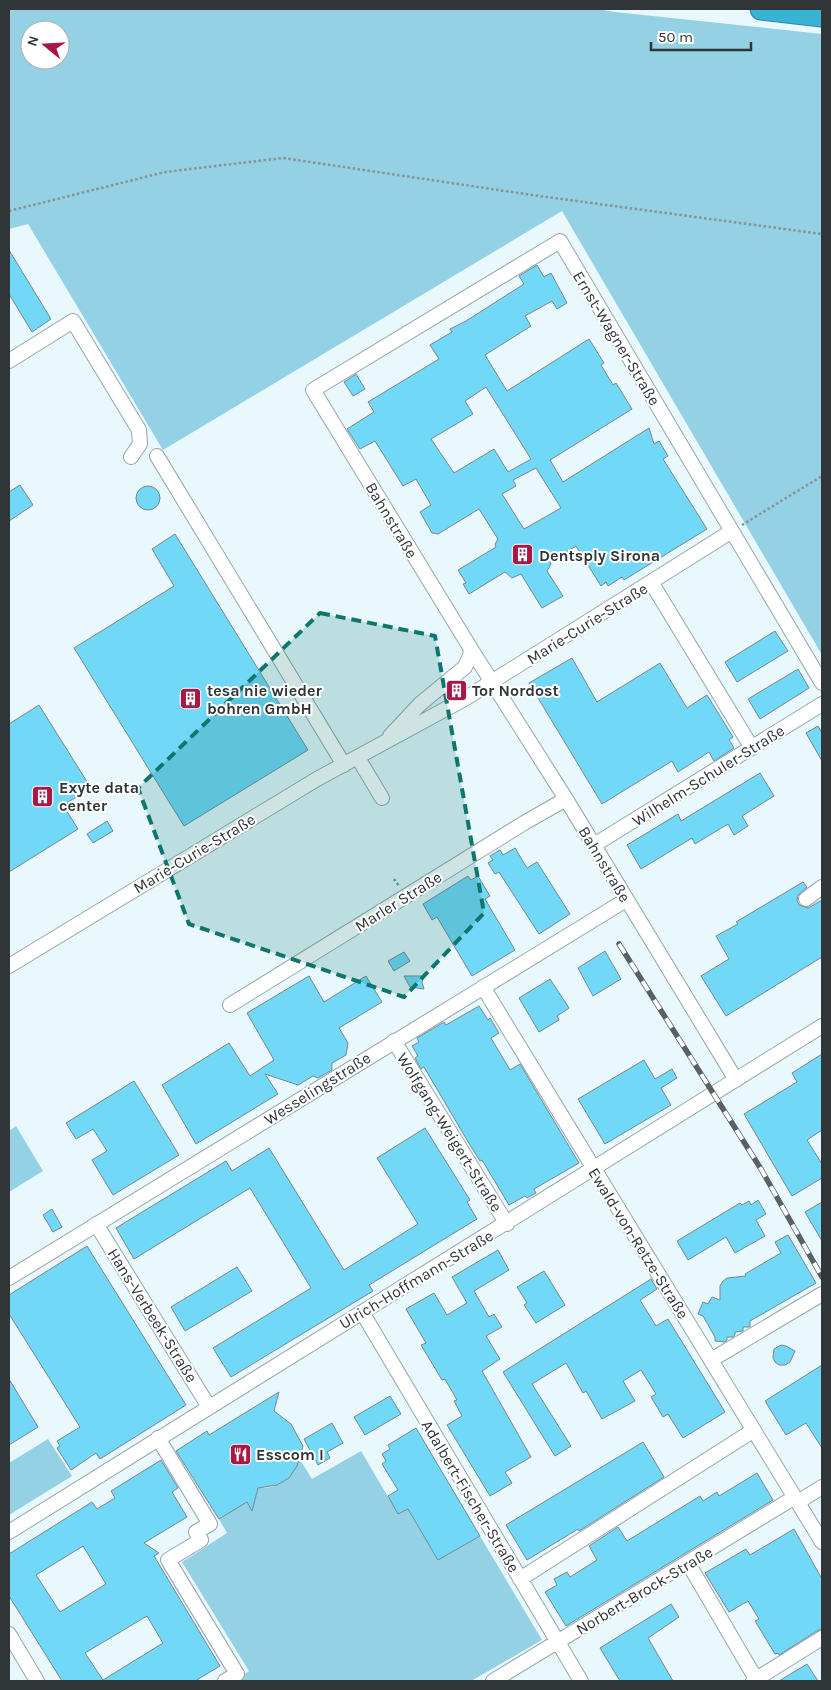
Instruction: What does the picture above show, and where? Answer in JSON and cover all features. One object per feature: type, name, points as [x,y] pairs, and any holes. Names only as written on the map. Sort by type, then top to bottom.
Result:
[{"type":"highway","points":[[760,9],[822,16]]},
{"type":"street","name":"Ernst-Wagner-Straße","points":[[313,390],[560,241],[822,683]]},
{"type":"street","points":[[9,361],[73,321],[139,430],[140,444],[131,457]]},
{"type":"street","name":"Bahnstraße","points":[[313,390],[471,649],[566,799],[736,1080]]},
{"type":"street","points":[[157,456],[344,765]]},
{"type":"street","name":"Marie-Curie-Straße","points":[[9,966],[274,805],[492,682],[732,531]]},
{"type":"street","points":[[652,582],[752,748]]},
{"type":"street","points":[[382,745],[420,704],[465,667],[471,649]]},
{"type":"street","name":"Wilhelm-Schuler-Straße","points":[[594,845],[822,704]]},
{"type":"street","points":[[358,758],[382,798]]},
{"type":"street","name":"Marler Straße","points":[[230,1005],[566,799]]},
{"type":"street","points":[[806,899],[822,887]]},
{"type":"street","name":"Wesselingstraße","points":[[9,1278],[626,900]]},
{"type":"street","name":"Ewald-von-Retze-Straße","points":[[483,987],[822,1542]]},
{"type":"street","name":"Ulrich-Hoffmann-Straße","points":[[9,1532],[208,1406],[594,1170],[822,1026]]},
{"type":"street","name":"Wolfgang-Weigert-Straße","points":[[394,1041],[506,1224]]},
{"type":"street","name":"Hans-Verbeek-Straße","points":[[96,1224],[208,1406]]},
{"type":"street","points":[[711,1360],[822,1294]]},
{"type":"street","name":"Adalbert-Fischer-Straße","points":[[362,1312],[581,1681]]},
{"type":"street","points":[[520,1579],[754,1430]]},
{"type":"street","points":[[158,1438],[210,1524],[196,1532],[201,1540],[168,1560],[238,1674],[225,1681]]},
{"type":"street","name":"Norbert-Brock-Straße","points":[[493,1681],[688,1563],[822,1487]]},
{"type":"street","points":[[688,1563],[754,1680],[822,1638]]},
{"type":"street","points":[[9,1634],[38,1681]]},
{"type":"path","points":[[9,211],[165,172],[283,158],[822,234]]},
{"type":"path","points":[[732,531],[822,476]]},
{"type":"highlighted area","points":[[320,613],[435,636],[484,913],[404,997],[189,924],[138,788]]},
{"type":"shaded area","points":[[9,9],[597,9],[822,34],[822,655],[562,211],[163,450],[28,224],[9,229]]},
{"type":"shaded area","points":[[16,1126],[43,1171],[9,1192],[9,1131]]},
{"type":"shaded area","points":[[48,1439],[72,1476],[9,1515],[9,1463]]},
{"type":"shaded area","points":[[361,1451],[398,1514],[408,1509],[438,1560],[480,1536],[542,1640],[471,1681],[236,1680],[249,1671],[182,1562],[227,1533],[219,1519],[247,1502],[252,1510],[258,1487],[272,1487],[284,1481],[293,1471],[299,1458],[312,1479]]},
{"type":"building","points":[[9,250],[51,319],[32,332],[9,294]]},
{"type":"building","points":[[537,265],[544,277],[551,273],[567,303],[557,309],[552,301],[525,316],[531,326],[485,355],[507,391],[589,339],[604,363],[601,365],[613,385],[616,383],[632,409],[550,460],[563,482],[649,428],[654,444],[659,441],[668,456],[663,459],[707,529],[624,580],[622,577],[608,586],[606,582],[601,586],[576,546],[550,562],[551,564],[547,571],[563,596],[542,608],[521,574],[512,578],[505,572],[469,594],[463,584],[466,583],[458,570],[496,547],[495,544],[498,539],[479,509],[438,534],[432,533],[420,512],[431,505],[416,479],[403,486],[375,441],[360,449],[347,429],[374,412],[368,402],[439,359],[430,345],[452,332],[450,329],[524,284],[519,276]],"holes":[[[486,387],[531,459],[508,472],[494,449],[454,473],[431,439],[473,414],[465,401]],[[536,468],[561,508],[524,529],[502,494],[516,486],[513,480]]]},
{"type":"building","points":[[356,374],[365,389],[353,396],[344,382]]},
{"type":"building","points":[[20,485],[33,505],[9,521],[9,492]]},
{"type":"building","points":[[148,486],[157,489],[160,498],[157,507],[148,510],[139,507],[136,498],[139,489]]},
{"type":"building","name":"tesa nie wieder bohren GmbH","points":[[175,534],[308,750],[184,826],[74,648],[174,586],[152,549]]},
{"type":"building","points":[[775,631],[788,651],[737,682],[725,662]]},
{"type":"building","points":[[572,658],[597,702],[660,663],[687,708],[707,695],[733,737],[729,740],[734,748],[714,761],[709,752],[678,772],[672,761],[602,804],[529,683]]},
{"type":"building","points":[[798,669],[809,688],[760,719],[748,699]]},
{"type":"building","points":[[463,680],[467,687],[447,698],[445,695]]},
{"type":"building","name":"Exyte data center","points":[[39,705],[91,788],[63,805],[78,829],[9,872],[9,724]]},
{"type":"building","points":[[818,726],[822,733],[822,761],[806,733]]},
{"type":"building","points":[[760,773],[774,796],[742,816],[748,826],[734,835],[728,824],[695,844],[692,838],[641,869],[627,845],[678,814],[681,821]]},
{"type":"building","points":[[107,821],[113,831],[93,843],[87,834]]},
{"type":"building","points":[[515,848],[527,868],[537,862],[570,914],[539,934],[499,872],[495,874],[488,863],[493,860],[490,856],[500,850],[503,855]]},
{"type":"building","points":[[468,876],[471,880],[478,876],[490,896],[485,899],[515,950],[472,976],[437,917],[432,920],[423,904]]},
{"type":"building","points":[[803,882],[807,887],[798,895],[799,905],[808,908],[822,900],[822,957],[726,1016],[701,976],[729,959],[716,936]]},
{"type":"building","points":[[605,951],[621,979],[593,996],[578,968]]},
{"type":"building","points":[[404,952],[410,961],[394,971],[388,961]]},
{"type":"building","points":[[309,976],[324,1002],[366,976],[382,1002],[339,1028],[348,1043],[346,1055],[332,1063],[332,1070],[318,1078],[313,1076],[298,1085],[265,1074],[278,1094],[196,1144],[162,1085],[229,1043],[250,1076],[274,1060],[247,1013]]},
{"type":"building","points":[[404,976],[424,976],[422,982],[424,989],[410,987]]},
{"type":"building","points":[[550,979],[569,1008],[557,1016],[559,1020],[539,1032],[519,998]]},
{"type":"building","points":[[479,1006],[488,1020],[490,1018],[499,1033],[491,1038],[510,1070],[520,1064],[579,1163],[534,1189],[536,1193],[527,1198],[525,1196],[509,1205],[482,1160],[480,1161],[424,1067],[421,1069],[415,1058],[418,1056],[412,1046],[419,1042],[417,1038],[444,1022],[446,1025]]},
{"type":"building","points":[[822,1054],[822,1130],[807,1140],[822,1164],[822,1178],[792,1196],[744,1114],[797,1082],[792,1073]]},
{"type":"building","points":[[644,1060],[655,1079],[672,1069],[677,1078],[661,1088],[671,1105],[605,1144],[578,1099]]},
{"type":"building","points":[[134,1081],[179,1155],[113,1195],[92,1160],[107,1151],[93,1129],[76,1139],[66,1123]]},
{"type":"building","points":[[425,1128],[470,1200],[467,1202],[477,1219],[369,1285],[373,1291],[231,1377],[213,1348],[311,1288],[250,1188],[134,1259],[116,1228],[226,1161],[232,1171],[269,1148],[344,1270],[418,1224],[377,1158]]},
{"type":"building","points":[[758,1200],[766,1214],[756,1220],[765,1236],[735,1253],[726,1237],[688,1260],[677,1241],[740,1203],[742,1205],[749,1201],[751,1205]]},
{"type":"building","points":[[822,1202],[822,1241],[805,1212]]},
{"type":"building","points":[[52,1209],[62,1227],[53,1232],[43,1215]]},
{"type":"building","points":[[788,1235],[816,1283],[750,1321],[750,1327],[743,1327],[743,1331],[735,1332],[733,1337],[727,1337],[725,1342],[715,1341],[715,1337],[703,1316],[698,1314],[703,1302],[708,1304],[712,1297],[720,1300],[720,1286],[727,1278],[746,1276],[745,1274],[781,1253],[775,1242]]},
{"type":"building","points":[[87,1246],[186,1405],[100,1459],[96,1453],[71,1470],[57,1448],[60,1446],[57,1441],[80,1427],[9,1314],[9,1295]]},
{"type":"building","points":[[498,1250],[509,1270],[474,1291],[489,1317],[494,1314],[502,1327],[486,1336],[500,1359],[482,1371],[531,1457],[505,1472],[512,1483],[490,1496],[447,1425],[462,1416],[454,1401],[457,1400],[445,1379],[442,1380],[421,1345],[426,1343],[406,1309],[434,1293],[447,1315],[467,1303],[452,1277]]},
{"type":"building","points":[[237,1267],[252,1291],[185,1331],[171,1307]]},
{"type":"building","points":[[544,1271],[565,1305],[536,1323],[524,1305],[527,1303],[517,1287]]},
{"type":"building","points":[[651,1279],[657,1289],[640,1300],[656,1326],[668,1319],[725,1412],[683,1438],[668,1414],[663,1417],[651,1397],[656,1394],[641,1370],[623,1381],[635,1401],[602,1419],[586,1391],[583,1393],[566,1363],[532,1384],[571,1446],[555,1456],[503,1372]]},
{"type":"building","points":[[781,1345],[795,1351],[790,1362],[785,1365],[779,1365],[773,1358],[774,1349]]},
{"type":"building","points":[[822,1365],[822,1448],[806,1423],[786,1435],[765,1401]]},
{"type":"building","points":[[9,1379],[38,1427],[9,1445]]},
{"type":"building","name":"Esscom I","points":[[279,1392],[274,1411],[291,1424],[303,1446],[297,1466],[289,1478],[277,1485],[258,1488],[252,1511],[247,1502],[219,1519],[176,1451],[207,1431],[209,1435]]},
{"type":"building","points":[[390,1396],[401,1414],[365,1435],[354,1417]]},
{"type":"building","points":[[332,1423],[343,1443],[327,1452],[330,1458],[318,1465],[304,1439]]},
{"type":"building","points":[[416,1428],[480,1536],[438,1560],[408,1509],[398,1514],[388,1496],[398,1490],[382,1464],[386,1461],[382,1454],[390,1449],[388,1445]]},
{"type":"building","points":[[643,1442],[664,1477],[579,1531],[578,1529],[527,1560],[506,1525]]},
{"type":"building","points":[[161,1460],[178,1488],[172,1492],[187,1517],[144,1543],[159,1553],[154,1556],[220,1666],[195,1681],[62,1681],[9,1596],[9,1554],[92,1502],[97,1509],[115,1498],[111,1491]],"holes":[[[83,1546],[106,1584],[60,1612],[36,1575]],[[147,1616],[163,1643],[103,1680],[85,1653]]]},
{"type":"building","points":[[757,1473],[773,1500],[566,1626],[545,1592],[557,1585],[554,1579],[567,1572],[570,1577],[597,1560],[589,1546],[618,1527],[627,1541],[700,1496],[703,1501],[717,1492],[719,1496]]},
{"type":"building","points":[[794,1529],[822,1579],[822,1629],[779,1655],[778,1653],[775,1654],[755,1621],[759,1619],[748,1601],[729,1612],[705,1573],[746,1549],[750,1555]]},
{"type":"building","points":[[671,1604],[679,1617],[648,1638],[673,1681],[620,1681],[600,1648]]},
{"type":"building","points":[[807,1664],[818,1681],[779,1681]]},
{"type":"railway","points":[[619,944],[761,1169],[822,1277]]},
{"type":"place","name":"Dentsply Sirona","points":[[523,555]]},
{"type":"place","name":"Tor Nordost","points":[[456,690]]},
{"type":"place","name":"tesa nie wieder bohren GmbH","points":[[191,699]]},
{"type":"place","name":"Exyte data center","points":[[43,796]]},
{"type":"place","name":"Esscom I","points":[[240,1454]]}]
